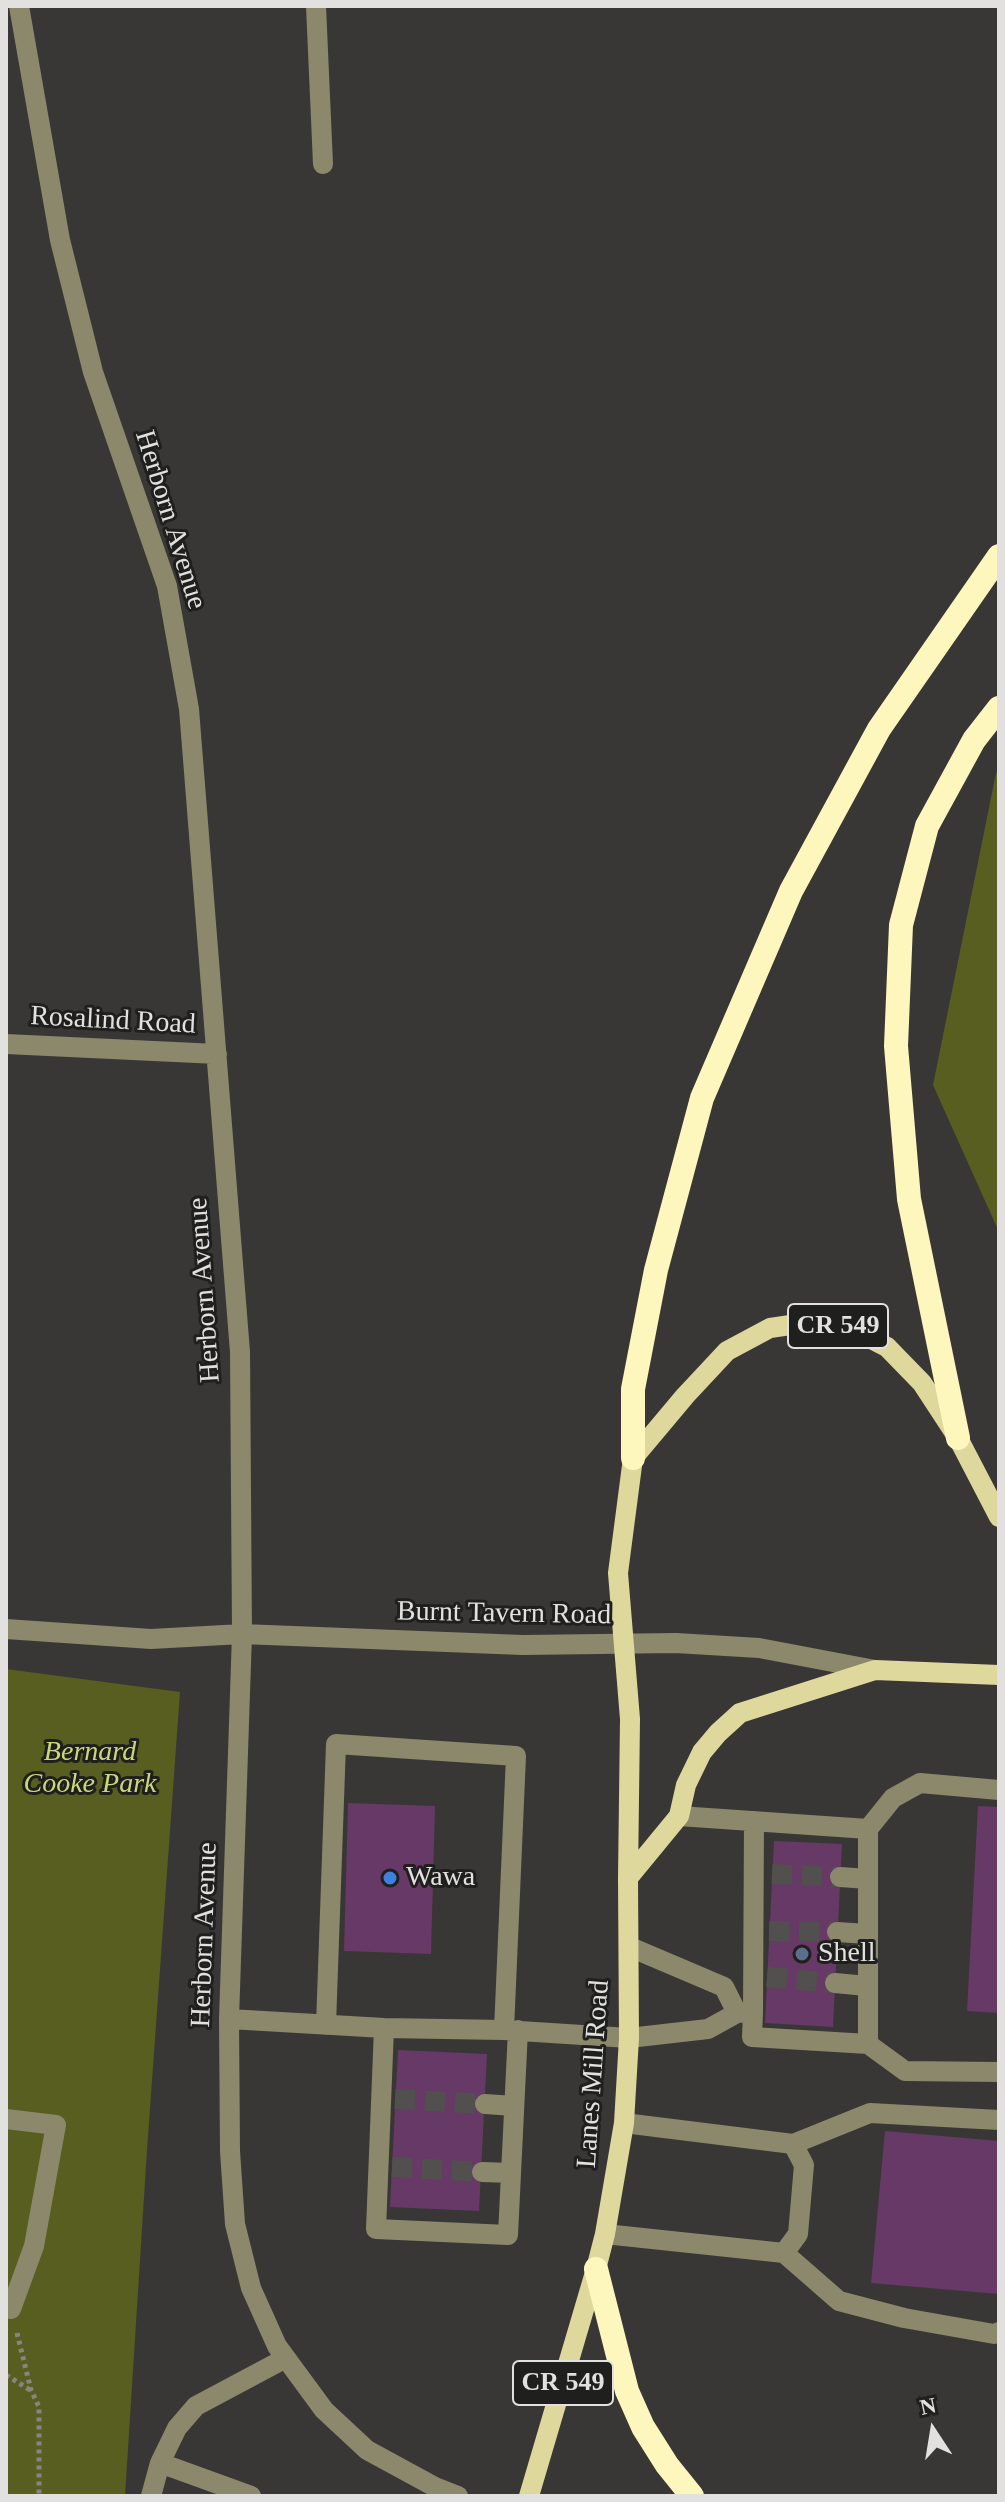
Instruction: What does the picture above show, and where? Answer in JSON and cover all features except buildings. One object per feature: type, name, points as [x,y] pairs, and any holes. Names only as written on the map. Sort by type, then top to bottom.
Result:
[{"type":"highway","points":[[633,1458],[633,1389],[653,1285],[702,1098],[791,891],[872,742],[999,556]]},
{"type":"highway","points":[[958,1438],[909,1199],[896,1046],[901,925],[927,826],[974,740],[999,708]]},
{"type":"highway","points":[[596,2269],[627,2391],[643,2427],[692,2496]]},
{"type":"main road","name":"CR 549","points":[[623,1645],[618,1573],[633,1458],[727,1351],[770,1328],[811,1322],[850,1328],[887,1347],[922,1383],[958,1438],[999,1517]]},
{"type":"main road","name":"Lanes Mill Road","points":[[529,2496],[605,2234],[624,2123],[629,2038],[630,1719],[623,1645]]},
{"type":"main road","name":"Burnt Tavern Road","points":[[875,1670],[999,1675]]},
{"type":"main road","points":[[628,1878],[679,1816],[686,1785],[702,1752],[740,1713],[875,1670]]},
{"type":"street","name":"Herborn Avenue","points":[[19,6],[60,240],[93,372],[167,586],[189,709],[240,1352],[242,1634],[229,2019],[230,2151],[235,2224],[251,2288],[277,2346],[324,2410],[367,2450],[458,2496]]},
{"type":"street","points":[[316,6],[323,164]]},
{"type":"street","name":"Rosalind Road","points":[[6,1044],[217,1054]]},
{"type":"street","name":"Burnt Tavern Road","points":[[6,1629],[151,1639],[242,1634],[523,1645],[676,1643],[759,1648],[875,1670]]},
{"type":"street","points":[[326,2025],[336,1744],[516,1756],[511,2030],[514,2106],[508,2235],[376,2229],[385,2167],[388,2099],[384,2028]]},
{"type":"street","points":[[868,2044],[868,1829],[893,1798],[920,1783],[999,1790]]},
{"type":"street","points":[[679,1816],[868,1829]]},
{"type":"street","points":[[229,2019],[629,2038],[708,2029],[745,2012],[760,1977],[763,1874],[754,1821]]},
{"type":"street","points":[[840,1877],[868,1879]]},
{"type":"street","points":[[837,1932],[868,1934]]},
{"type":"street","points":[[630,1947],[724,1987],[745,2012],[752,2037],[868,2044],[905,2071],[999,2072]]},
{"type":"street","points":[[835,1983],[867,1986]]},
{"type":"street","points":[[485,2104],[514,2106]]},
{"type":"street","points":[[624,2123],[793,2144],[870,2113],[999,2120]]},
{"type":"street","points":[[6,2119],[56,2125],[34,2246],[9,2307]]},
{"type":"street","points":[[784,2253],[798,2234],[804,2165],[793,2144]]},
{"type":"street","points":[[482,2172],[511,2173]]},
{"type":"street","points":[[605,2234],[784,2253],[839,2301],[904,2318],[994,2334],[999,2332]]},
{"type":"street","points":[[151,2496],[160,2463],[177,2428],[196,2406],[286,2358]]},
{"type":"street","points":[[160,2463],[251,2496]]},
{"type":"path","points":[[9,2307],[31,2390],[39,2407],[39,2496]]},
{"type":"path","points":[[6,2375],[31,2390]]},
{"type":"green space","points":[[999,770],[999,1232],[933,1085]]},
{"type":"green space","name":"Bernard Cooke Park","points":[[6,1669],[180,1692],[125,2496],[6,2496]]},
{"type":"tunnel","points":[[772,1874],[840,1877]]},
{"type":"tunnel","points":[[769,1931],[837,1932]]},
{"type":"tunnel","points":[[767,1977],[835,1983]]},
{"type":"tunnel","points":[[395,2099],[485,2104]]},
{"type":"tunnel","points":[[392,2167],[482,2172]]},
{"type":"place","name":"Wawa","points":[[390,1878]]},
{"type":"place","name":"Shell","points":[[802,1954]]}]
